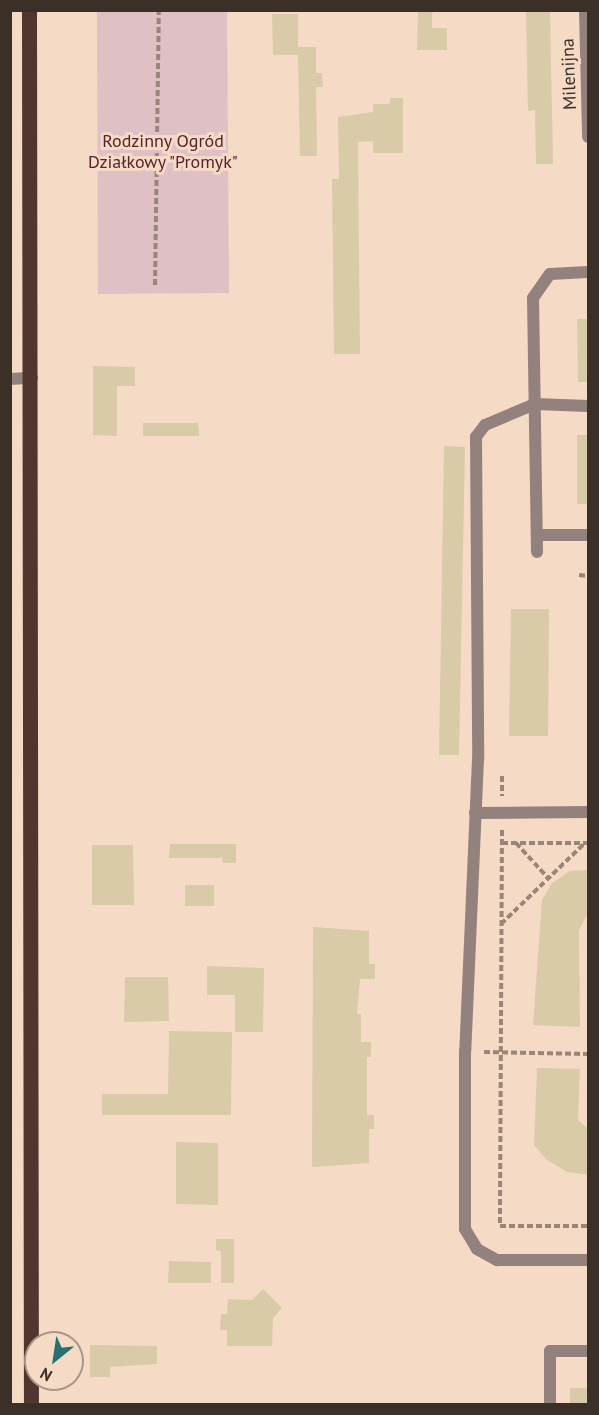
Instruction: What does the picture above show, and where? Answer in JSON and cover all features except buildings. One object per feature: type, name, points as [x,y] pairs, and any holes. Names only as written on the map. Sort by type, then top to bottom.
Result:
[{"type":"main road","points":[[29,10],[32,378],[31,1404]]},
{"type":"street","name":"Milenijna","points":[[585,10],[588,137]]},
{"type":"street","points":[[537,552],[533,298],[549,274],[588,272]]},
{"type":"street","points":[[10,379],[32,378]]},
{"type":"street","points":[[588,406],[535,404],[485,425],[476,437],[476,813],[465,1051],[465,1229],[477,1249],[497,1260],[588,1260]]},
{"type":"street","points":[[537,534],[588,535]]},
{"type":"street","points":[[476,813],[588,812]]},
{"type":"street","points":[[550,1404],[550,1351],[588,1351]]},
{"type":"path","points":[[155,285],[159,10]]},
{"type":"path","points":[[579,575],[588,576]]},
{"type":"path","points":[[587,843],[502,843],[500,1226],[588,1226]]},
{"type":"path","points":[[515,843],[548,878]]},
{"type":"path","points":[[501,924],[587,843]]},
{"type":"path","points":[[465,1051],[588,1054]]},
{"type":"green space","name":"Rodzinny Ogród Działkowy \"Promyk\"","points":[[97,11],[227,11],[229,293],[98,294]]}]
